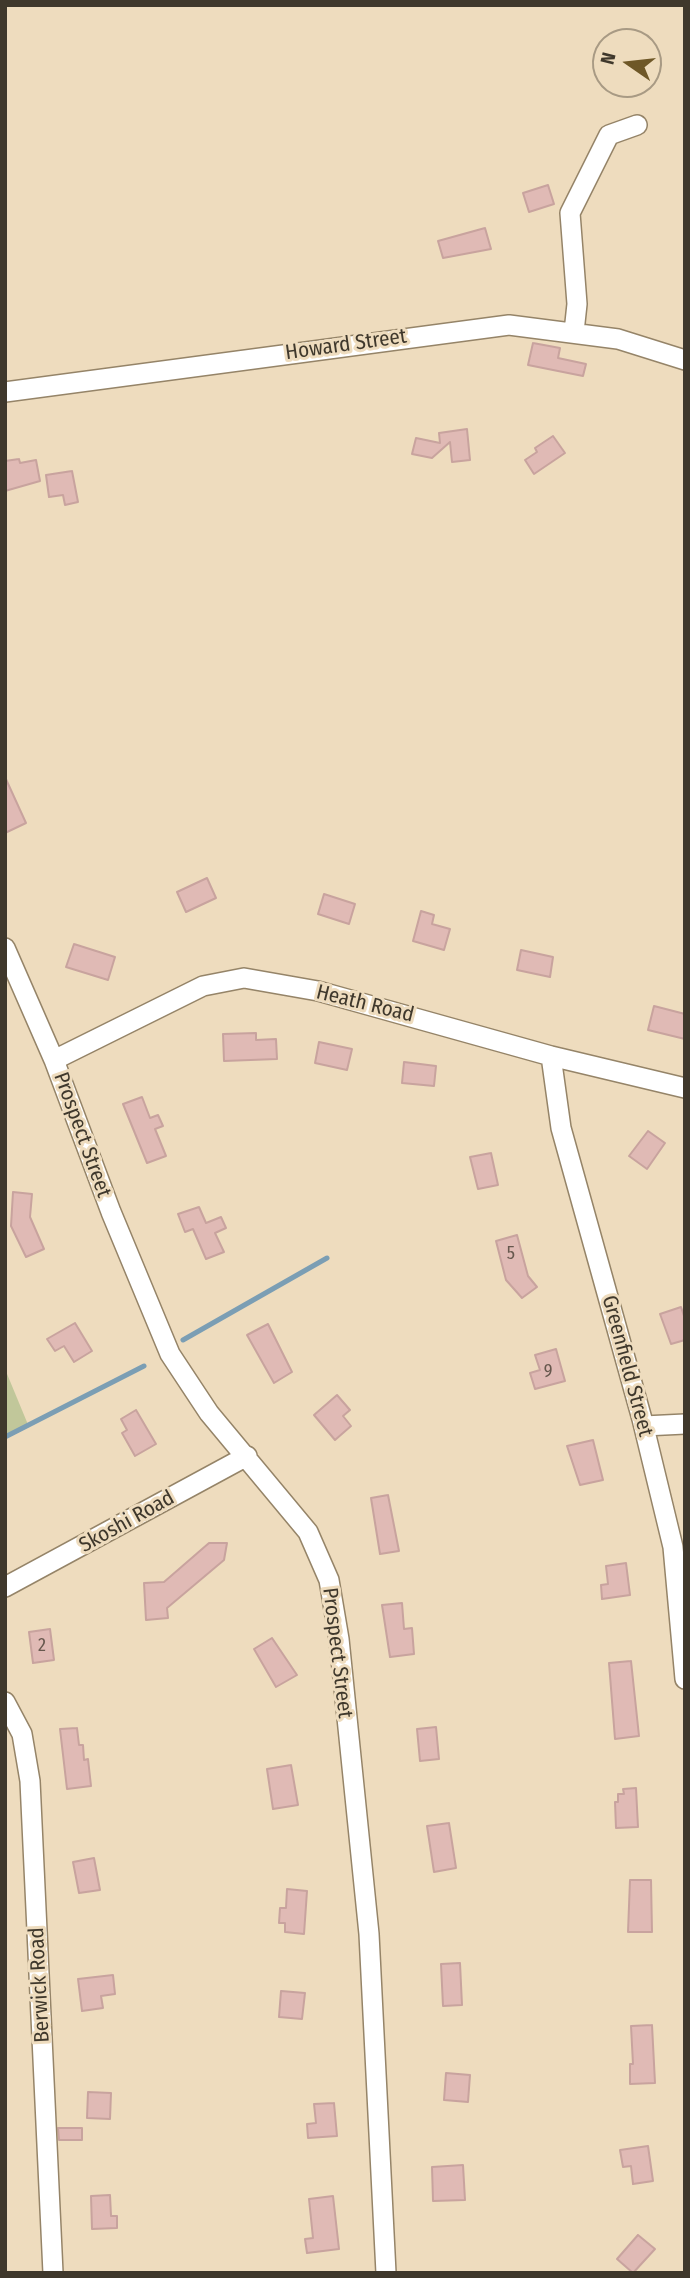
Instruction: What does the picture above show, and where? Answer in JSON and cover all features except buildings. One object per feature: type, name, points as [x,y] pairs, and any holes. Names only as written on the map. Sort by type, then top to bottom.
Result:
[{"type":"street","points":[[574,332],[577,304],[570,213],[609,135],[637,125]]},
{"type":"street","name":"Howard Street","points":[[5,392],[481,327],[527,326],[618,339],[685,360]]},
{"type":"street","name":"Prospect Street","points":[[5,948],[54,1060],[111,1212],[164,1342],[202,1403],[308,1532],[328,1580],[334,1605],[369,1934],[386,2273]]},
{"type":"street","name":"Heath Road","points":[[54,1060],[204,986],[244,978],[318,991],[551,1056],[685,1088]]},
{"type":"street","name":"Greenfield Street","points":[[551,1056],[561,1128],[644,1426],[673,1548],[685,1679]]},
{"type":"street","points":[[644,1426],[685,1424]]},
{"type":"street","name":"Skoshi Road","points":[[5,1587],[247,1456]]},
{"type":"street","name":"Berwick Road","points":[[5,1702],[22,1734],[30,1781],[54,2273]]},
{"type":"green space","points":[[5,1369],[29,1427],[5,1439]]},
{"type":"waterway","points":[[183,1340],[327,1258]]},
{"type":"waterway","points":[[5,1437],[144,1366]]}]
